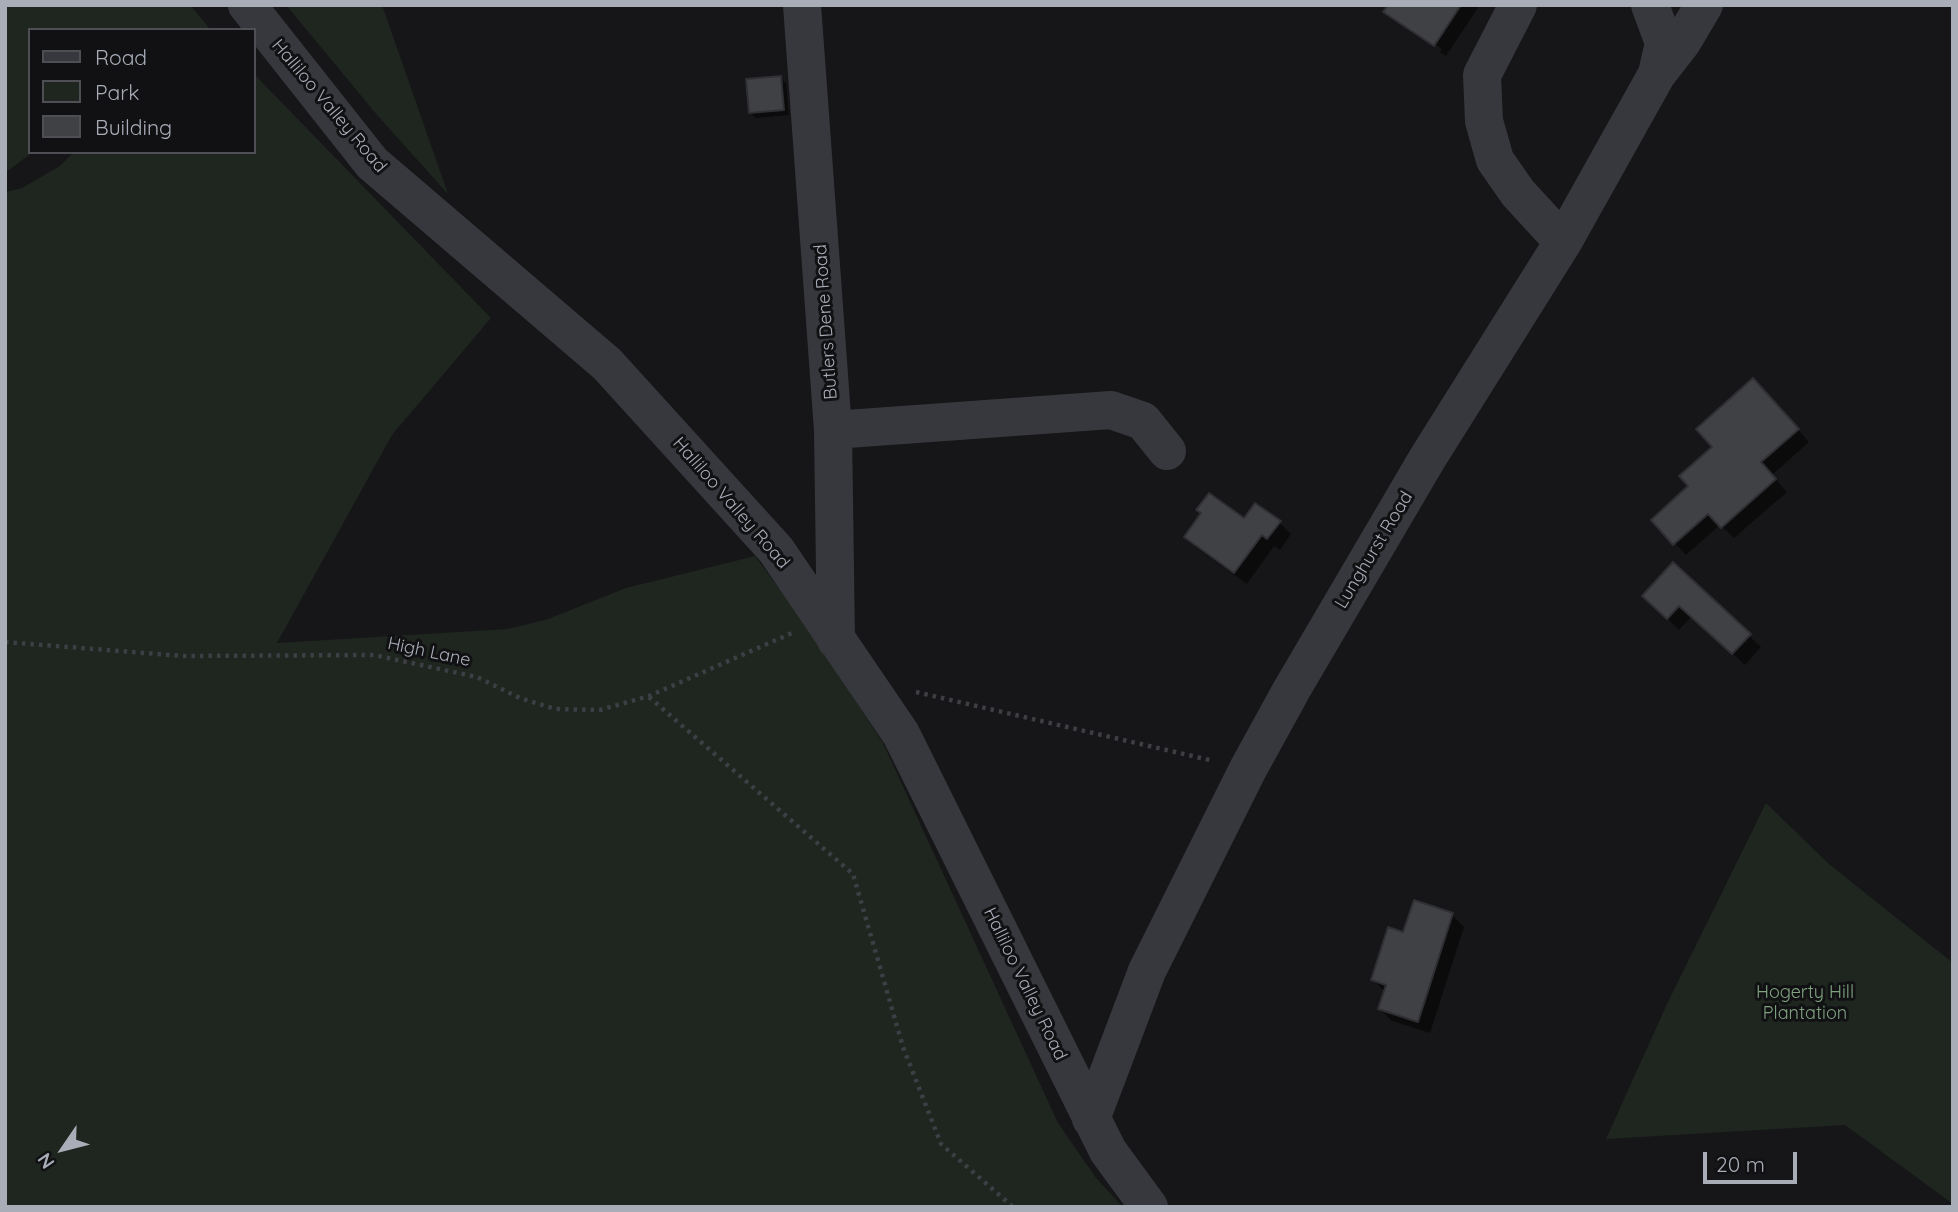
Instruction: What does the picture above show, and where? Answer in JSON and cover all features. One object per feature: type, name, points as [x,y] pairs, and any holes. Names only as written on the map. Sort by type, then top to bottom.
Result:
[{"type":"street","name":"Halliloo Valley Road","points":[[247,5],[372,163],[607,364],[776,551],[901,734],[1091,1119],[1120,1170],[1149,1207]]},
{"type":"street","name":"Butlers Dene Road","points":[[802,5],[834,430],[829,629]]},
{"type":"street","points":[[1518,5],[1482,75],[1484,121],[1495,160],[1518,193],[1563,242]]},
{"type":"street","points":[[1650,5],[1664,43],[1657,74]]},
{"type":"street","name":"Lunghurst Road","points":[[1091,1119],[1147,971],[1248,769],[1292,689],[1427,459],[1563,242],[1657,74],[1682,42],[1704,5]]},
{"type":"street","points":[[834,430],[1111,410],[1143,421],[1167,450]]},
{"type":"path","name":"High Lane","points":[[5,642],[183,656],[374,655],[477,677],[520,698],[555,709],[600,710],[649,696],[829,629]]},
{"type":"path","points":[[864,680],[1248,769]]},
{"type":"path","points":[[649,696],[853,874],[903,1047],[942,1143],[1013,1207]]},
{"type":"green space","points":[[5,5],[190,5],[209,28],[28,28],[28,154],[30,154],[5,173]]},
{"type":"green space","points":[[286,5],[382,5],[448,194],[377,115]]},
{"type":"green space","points":[[256,76],[491,318],[392,435],[277,643],[508,629],[548,619],[626,588],[755,556],[807,626],[883,743],[1058,1123],[1096,1178],[1123,1207],[5,1207],[5,192],[22,188],[60,166],[72,154],[256,154]]},
{"type":"green space","name":"Hogerty Hill Plantation","points":[[1766,803],[1829,864],[1953,963],[1953,1204],[1845,1125],[1606,1139],[1667,1004]]},
{"type":"building","points":[[1388,5],[1461,5],[1434,46],[1383,12]]},
{"type":"building","points":[[781,76],[784,110],[749,113],[746,79]]},
{"type":"building","points":[[1753,378],[1799,429],[1761,462],[1776,479],[1721,528],[1708,514],[1673,545],[1651,520],[1688,486],[1679,476],[1712,447],[1696,429]]},
{"type":"building","points":[[1209,493],[1244,518],[1255,503],[1281,521],[1267,539],[1262,535],[1234,573],[1184,537],[1201,513],[1196,510]]},
{"type":"building","points":[[1673,562],[1751,634],[1732,654],[1679,606],[1667,619],[1642,596]]},
{"type":"building","points":[[1414,900],[1453,913],[1418,1022],[1378,1009],[1386,985],[1371,980],[1388,927],[1403,932]]}]
